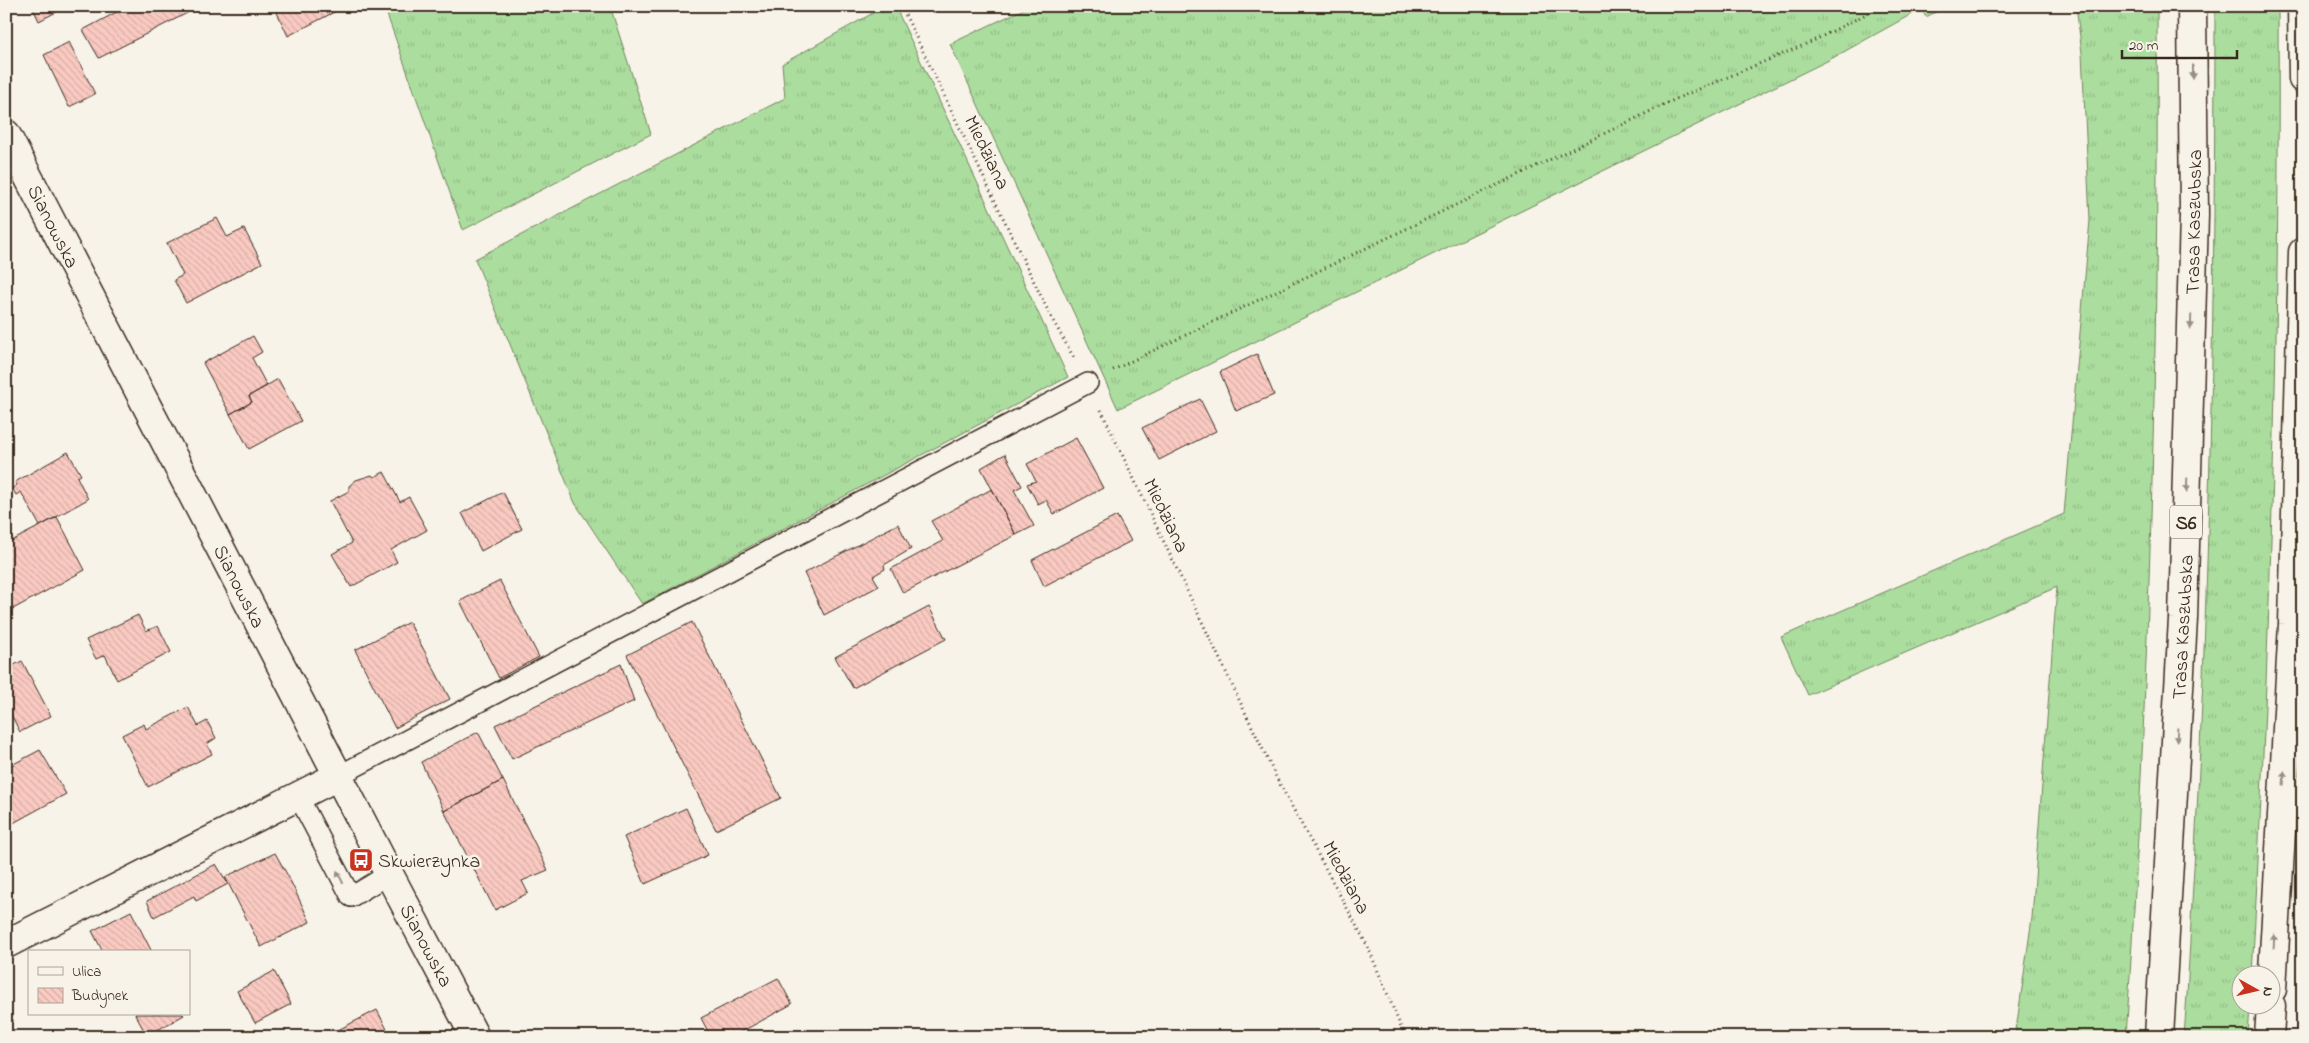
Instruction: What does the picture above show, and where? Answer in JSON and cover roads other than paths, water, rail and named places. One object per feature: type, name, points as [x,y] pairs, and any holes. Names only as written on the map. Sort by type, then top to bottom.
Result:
[{"type":"main road","name":"Trasa Kaszubska","points":[[2159,1037],[2183,619],[2194,215],[2192,6]]},
{"type":"main road","points":[[2302,6],[2303,79]]},
{"type":"main road","name":"Sianowska","points":[[6,134],[475,1037]]},
{"type":"main road","points":[[2273,966],[2293,624],[2303,252]]},
{"type":"main road","points":[[6,944],[338,776]]},
{"type":"main road","points":[[2269,1037],[2270,1016]]},
{"type":"lane","points":[[338,776],[1088,382]]},
{"type":"lane","points":[[298,796],[351,897],[389,874]]},
{"type":"place","name":"Skwierzynka","points":[[361,860]]}]
